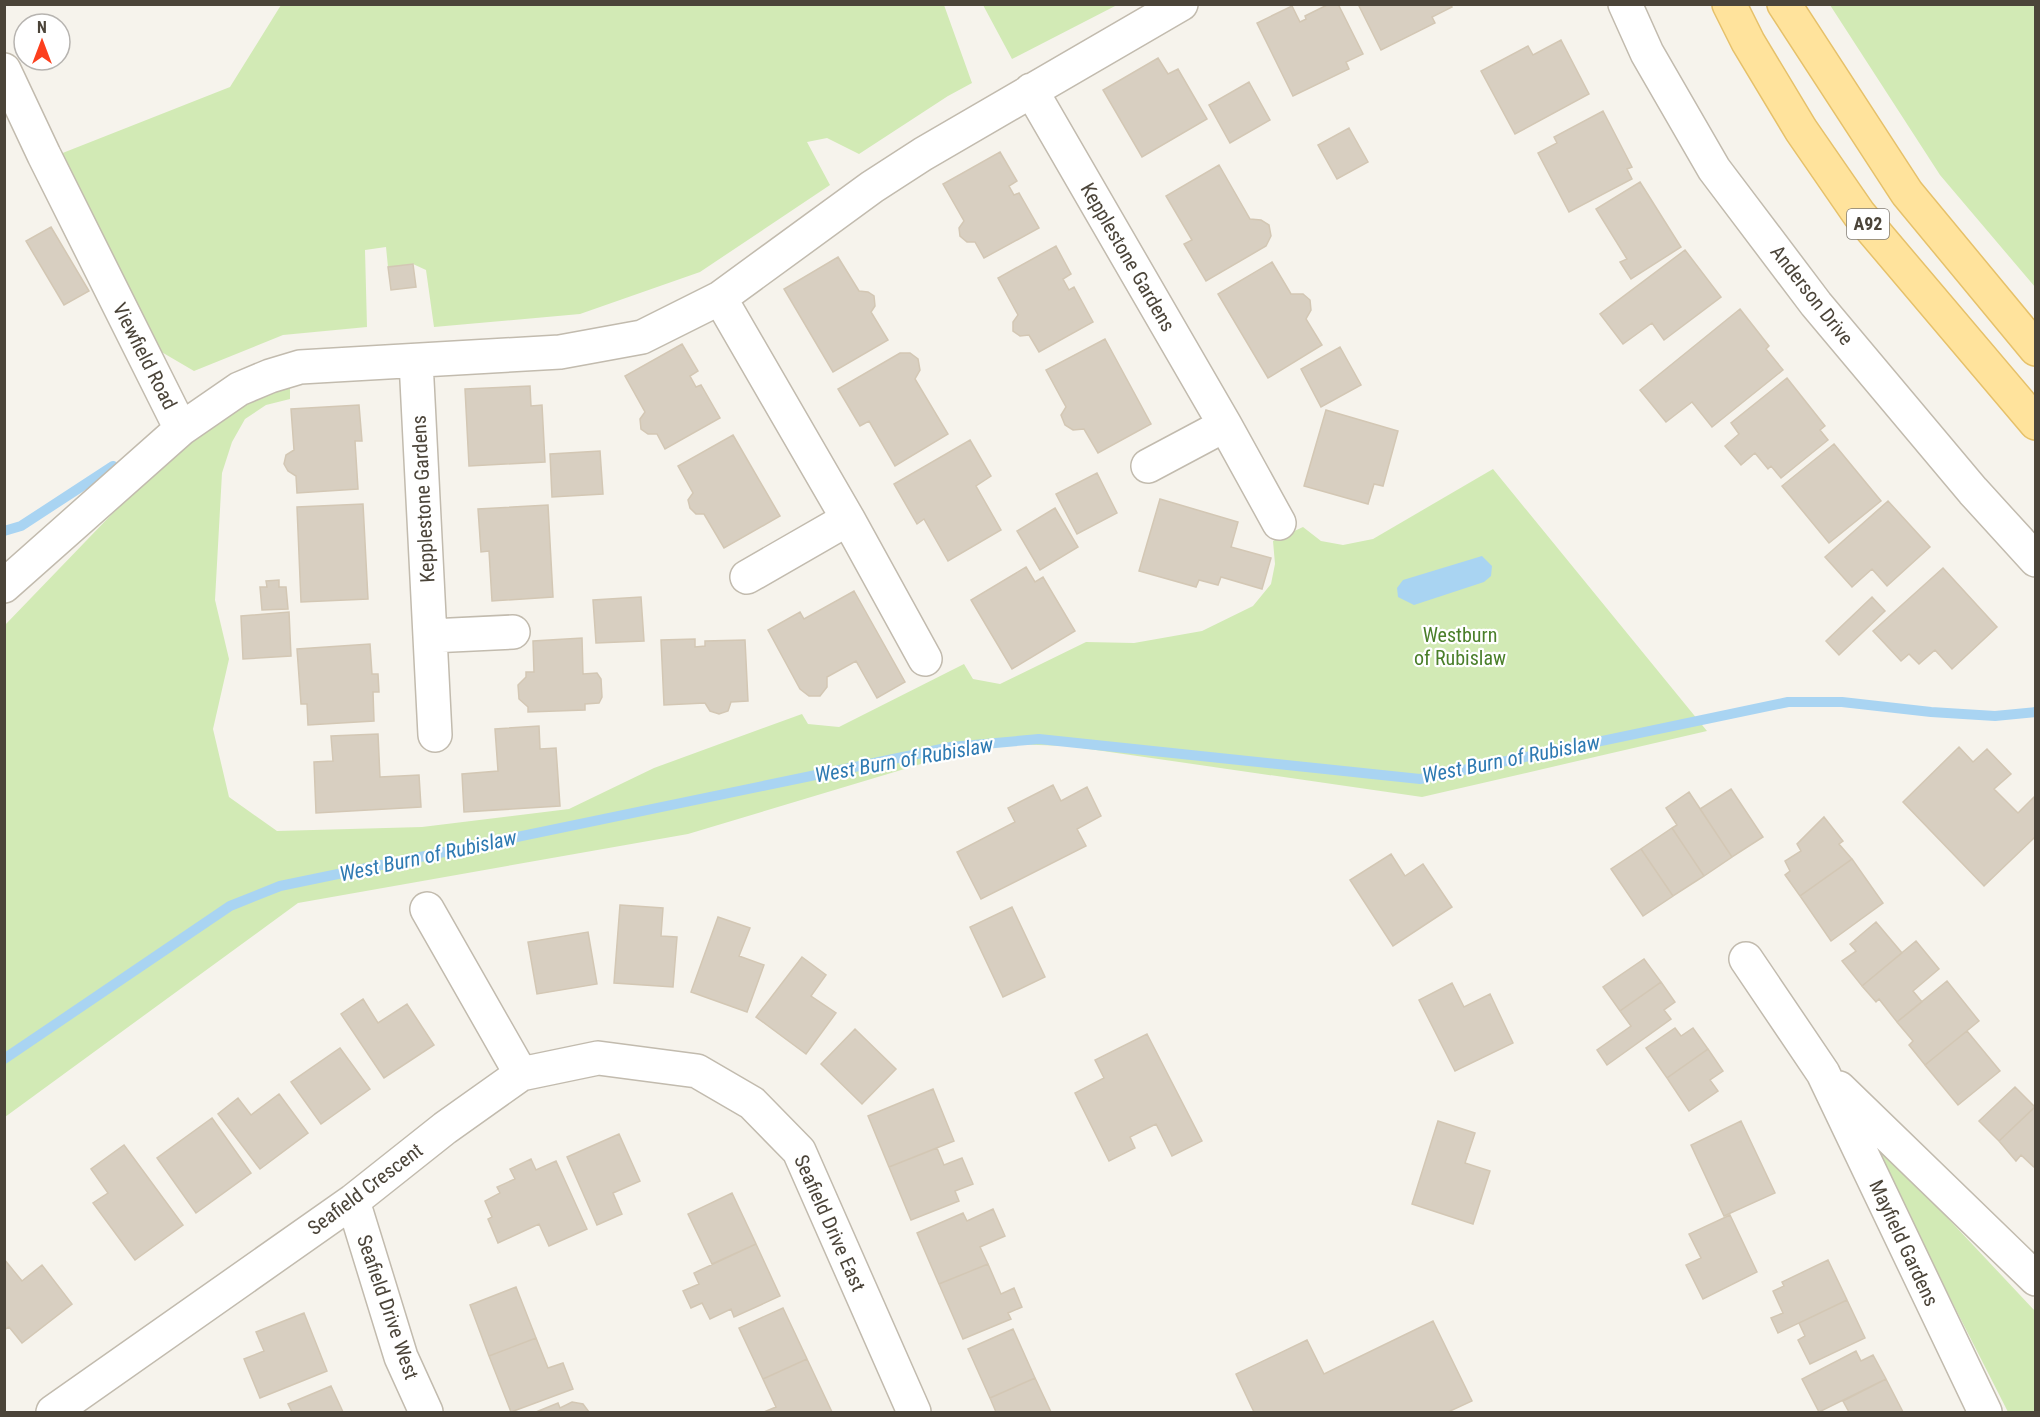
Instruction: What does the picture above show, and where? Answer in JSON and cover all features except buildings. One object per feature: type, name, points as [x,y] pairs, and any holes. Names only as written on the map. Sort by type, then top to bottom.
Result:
[{"type":"main road","name":"A92","points":[[1729,4],[1748,42],[1801,130],[1859,214],[2036,423]]},
{"type":"main road","name":"A92","points":[[1784,4],[1907,193],[2036,349]]},
{"type":"street","points":[[181,429],[239,389],[300,367],[560,352],[642,337],[720,298],[923,154],[1181,4]]},
{"type":"street","name":"Anderson Drive","points":[[1625,4],[1647,53],[1714,169],[1816,304],[1973,491],[2036,560]]},
{"type":"street","name":"Viewfield Road","points":[[4,70],[181,429],[4,586]]},
{"type":"street","name":"Kepplestone Gardens","points":[[1031,90],[1225,425],[1279,523]]},
{"type":"street","points":[[720,298],[848,519],[925,659]]},
{"type":"street","name":"Kepplestone Gardens","points":[[416,361],[435,735]]},
{"type":"street","points":[[1148,466],[1225,425]]},
{"type":"street","points":[[747,577],[848,519]]},
{"type":"street","points":[[431,636],[513,632]]},
{"type":"street","points":[[427,909],[521,1074]]},
{"type":"street","name":"Mayfield Gardens","points":[[1746,959],[1823,1072],[1985,1413]]},
{"type":"street","name":"Seafield Drive East","points":[[521,1074],[598,1058],[697,1071],[752,1103],[799,1151],[914,1413]]},
{"type":"street","name":"Mayfield Gardens","points":[[1823,1072],[2036,1279]]},
{"type":"street","name":"Seafield Crescent","points":[[53,1413],[353,1201],[445,1128],[521,1074]]},
{"type":"street","name":"Seafield Drive West","points":[[353,1201],[401,1357],[426,1413]]},
{"type":"green space","points":[[281,5],[944,5],[972,83],[859,154],[827,138],[807,142],[830,185],[700,272],[580,314],[434,327],[426,270],[413,264],[388,267],[386,247],[365,250],[367,327],[283,335],[194,371],[153,347],[55,156],[230,87]]},
{"type":"green space","points":[[983,5],[1117,5],[1012,59]]},
{"type":"green space","points":[[1830,5],[2035,5],[2035,287],[1940,175]]},
{"type":"green space","name":"Westburn of Rubislaw","points":[[290,372],[290,399],[266,405],[245,419],[232,442],[222,473],[215,600],[229,659],[213,729],[229,797],[277,831],[422,827],[569,809],[654,768],[802,714],[808,724],[839,727],[964,664],[973,679],[1000,684],[1086,642],[1134,643],[1202,631],[1253,606],[1271,584],[1275,564],[1273,541],[1303,527],[1321,541],[1343,545],[1373,539],[1493,469],[1707,731],[1422,797],[1068,746],[1010,744],[971,749],[688,834],[298,903],[5,1117],[5,625],[191,432]]},
{"type":"green space","points":[[1864,1129],[2035,1311],[2035,1412],[2008,1412]]},
{"type":"water","points":[[1482,556],[1492,566],[1491,576],[1484,582],[1414,605],[1398,597],[1397,588],[1403,580]]},
{"type":"waterway","points":[[4,531],[21,526],[113,466]]},
{"type":"waterway","name":"West Burn of Rubislaw","points":[[4,1059],[230,906],[280,886],[951,747],[1039,739],[1420,779],[1788,702],[1842,702],[1931,712],[1995,716],[2036,712]]}]
